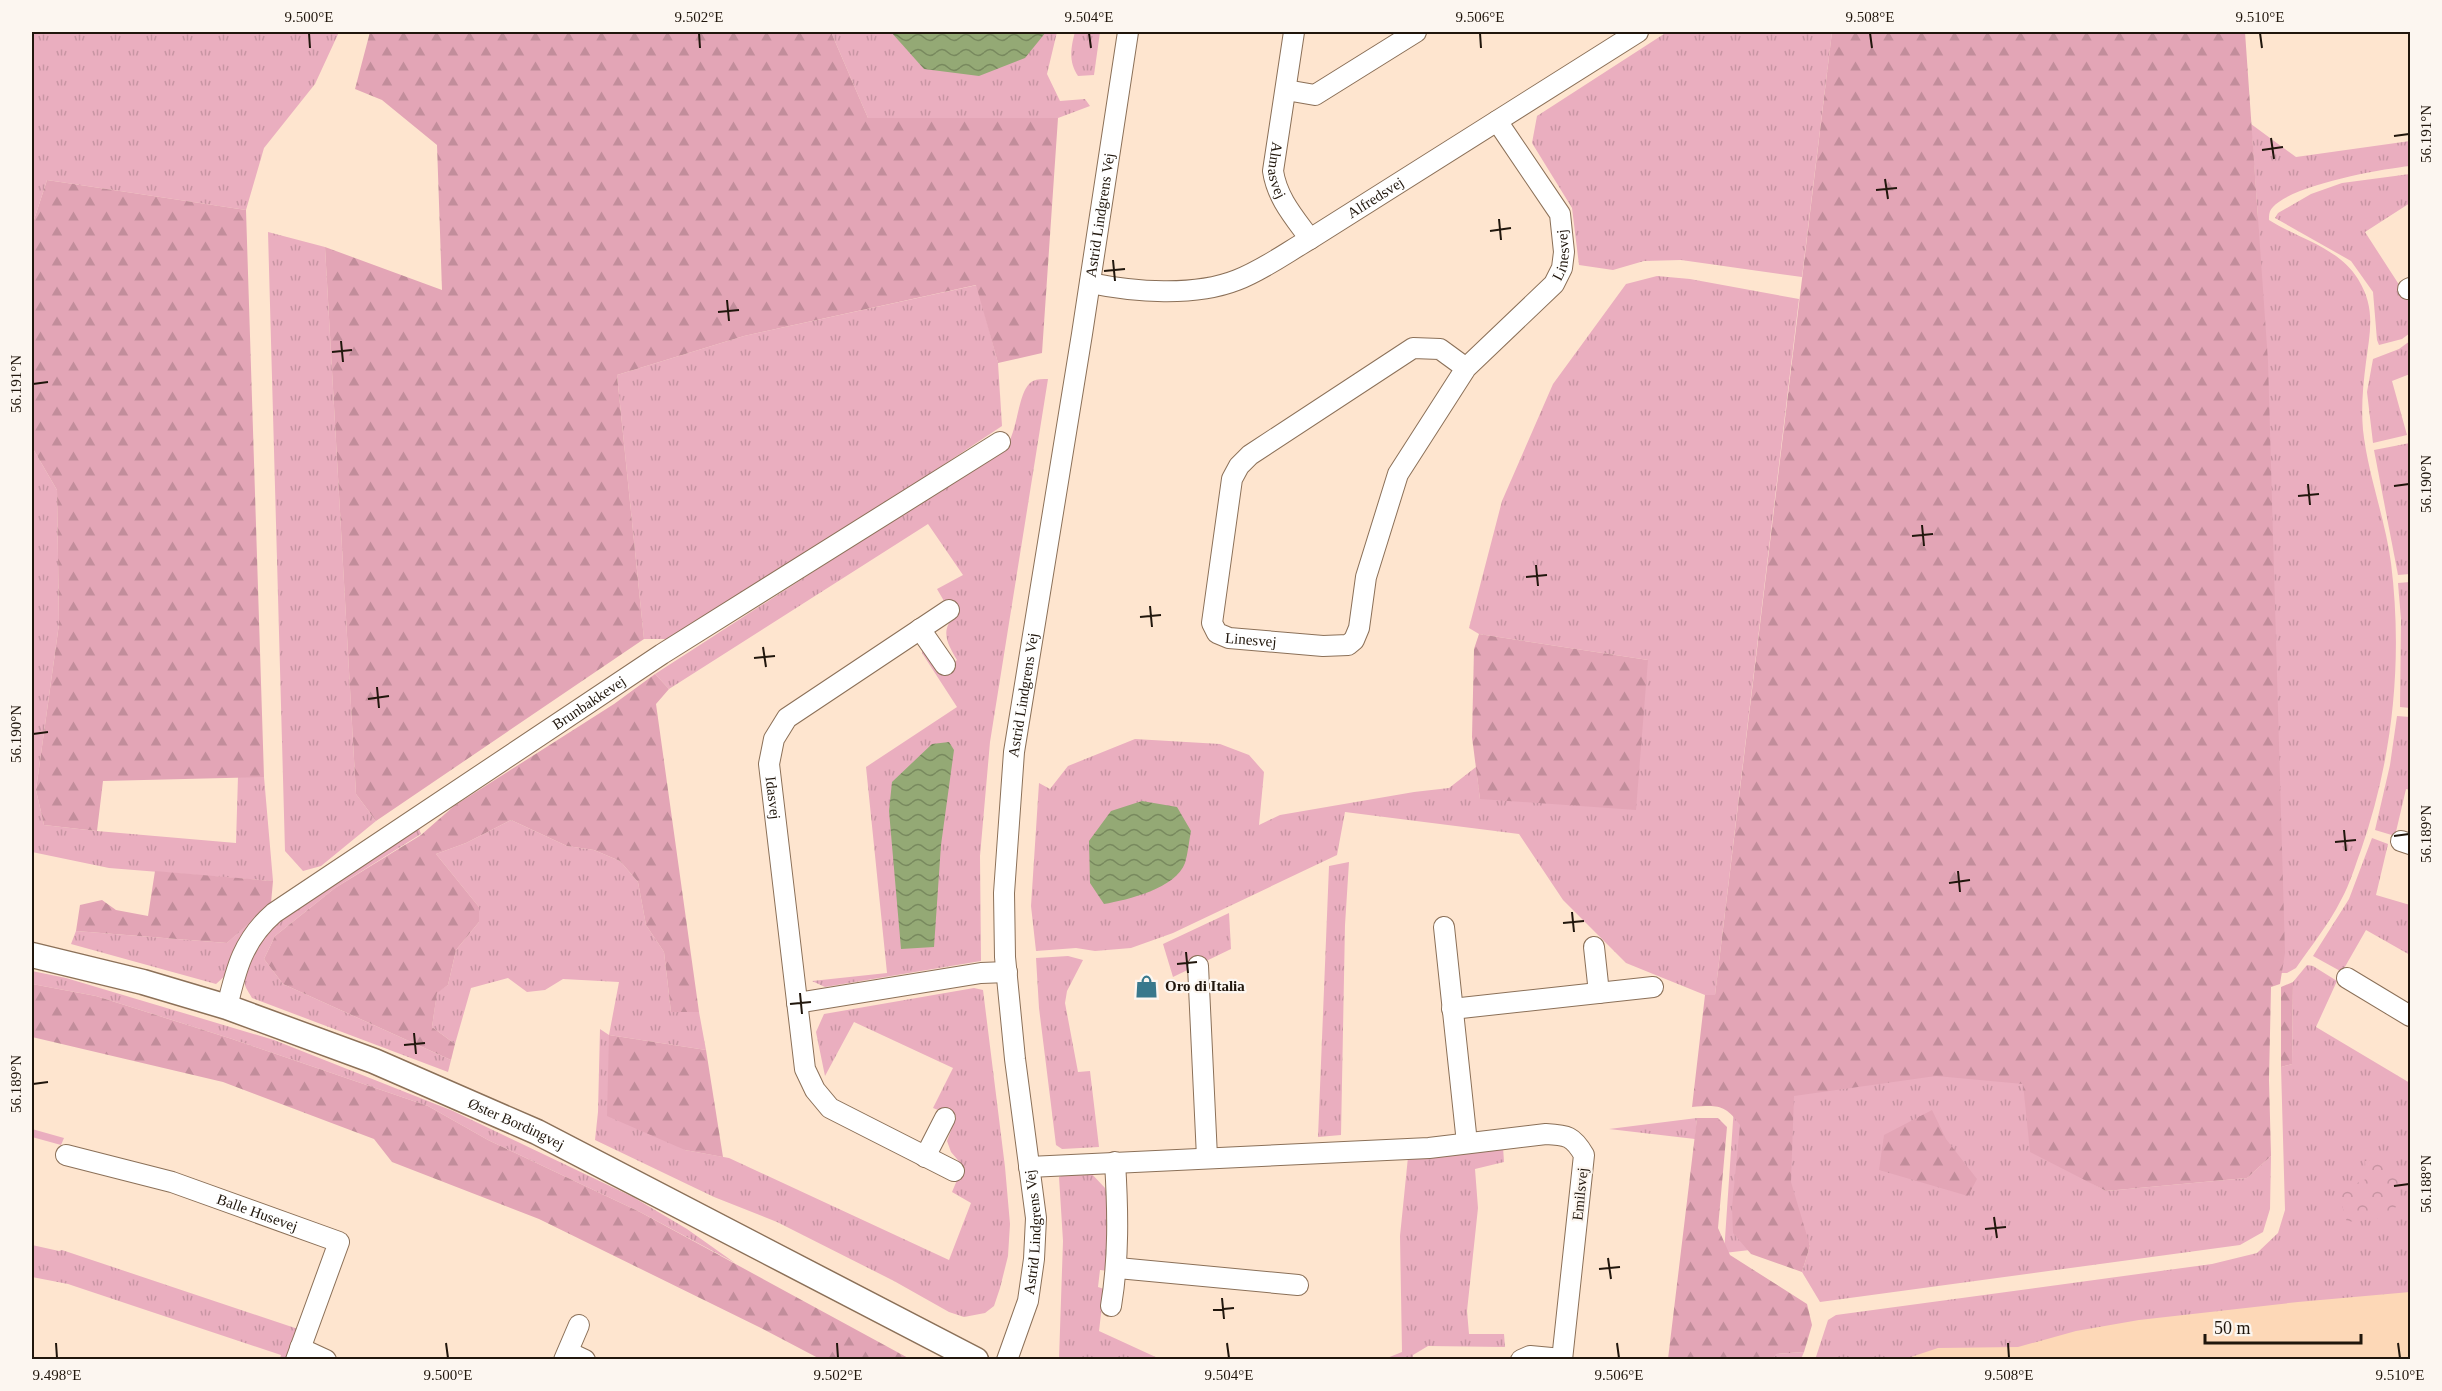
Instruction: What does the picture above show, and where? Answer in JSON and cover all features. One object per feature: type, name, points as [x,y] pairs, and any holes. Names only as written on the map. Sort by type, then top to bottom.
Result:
[{"type":"street","name":"Astrid Lindgrens Vej","points":[[1007,1359],[1028,1301],[1034,1259],[1036,1218],[1015,1059],[1007,972],[1004,893],[1014,752],[1128,32]]},
{"type":"street","name":"Almasvej","points":[[1294,32],[1273,171],[1275,186],[1287,208],[1310,239]]},
{"type":"street","points":[[1286,90],[1315,95],[1416,32]]},
{"type":"street","name":"Alfredsvej","points":[[1090,283],[1124,290],[1196,290],[1236,281],[1310,239],[1638,32]]},
{"type":"street","name":"Linesvej","points":[[1466,368],[1440,349],[1413,348],[1250,455],[1239,466],[1232,479],[1212,623],[1217,633],[1229,638],[1323,646],[1348,645],[1354,640],[1359,628],[1366,577],[1398,474],[1466,368],[1554,284],[1562,268],[1564,252],[1560,214],[1497,121]]},
{"type":"street","name":"Brunbakkevej","points":[[227,1007],[239,959],[259,926],[274,913],[662,654],[1000,442]]},
{"type":"street","name":"Idasvej","points":[[949,610],[787,718],[774,739],[769,764],[805,1069],[814,1090],[830,1108],[954,1171]]},
{"type":"street","points":[[920,629],[945,665]]},
{"type":"street","points":[[1444,927],[1467,1143]]},
{"type":"street","points":[[1594,947],[1599,993]]},
{"type":"street","name":"Øster Bordingvej","points":[[32,955],[143,982],[227,1007],[374,1061],[537,1132],[976,1359]]},
{"type":"street","points":[[1198,966],[1207,1157]]},
{"type":"street","points":[[797,1003],[981,973],[1007,972]]},
{"type":"street","points":[[2347,978],[2410,1016]]},
{"type":"street","points":[[1452,1009],[1653,987]]},
{"type":"street","points":[[925,1157],[945,1118]]},
{"type":"street","name":"Emilsvej","points":[[1029,1167],[1429,1148],[1546,1134],[1564,1135],[1576,1142],[1584,1155],[1562,1359],[1530,1356],[1521,1359]]},
{"type":"street","name":"Balle Husevej","points":[[66,1155],[172,1182],[339,1242],[298,1354],[326,1359]]},
{"type":"street","points":[[1111,1306],[1118,1268],[1119,1214],[1115,1162]]},
{"type":"street","points":[[1118,1268],[1298,1285]]},
{"type":"street","points":[[572,1357],[579,1325]]},
{"type":"shaded area","points":[[2410,1288],[2410,1359],[1896,1360],[1897,1345]]},
{"type":"green space","points":[[34,32],[339,32],[315,84],[264,148],[246,210],[47,180],[32,226],[32,35]]},
{"type":"green space","points":[[370,32],[831,32],[868,118],[1058,118],[1042,353],[998,363],[976,285],[744,336],[617,375],[644,639],[376,821],[356,794],[325,247],[442,290],[437,145],[382,100],[355,89]]},
{"type":"green space","points":[[831,32],[1057,32],[1047,74],[1060,101],[1085,99],[1090,106],[1058,118],[868,118]]},
{"type":"green space","points":[[1075,32],[1100,32],[1094,75],[1078,76],[1075,70],[1071,54]]},
{"type":"green space","points":[[1667,32],[1832,32],[1802,277],[1681,260],[1644,261],[1613,270],[1579,265],[1572,208],[1532,143],[1537,116]]},
{"type":"green space","points":[[1832,32],[2245,32],[2268,361],[2285,953],[2280,984],[2271,987],[2269,1080],[2271,1156],[2247,1178],[2106,1191],[2030,1152],[2023,1084],[1936,1076],[1794,1096],[1791,1182],[1810,1246],[1802,1272],[1751,1254],[1733,1233],[1732,1207],[1740,1125],[1730,1113],[1720,1107],[1692,1107],[1705,995],[1715,995]]},
{"type":"green space","points":[[2251,124],[2296,157],[2410,141],[2410,166],[2359,174],[2317,185],[2283,199],[2273,207],[2269,216],[2269,220],[2340,259],[2358,279],[2367,300],[2370,330],[2363,388],[2363,430],[2391,563],[2396,636],[2388,744],[2372,815],[2350,881],[2331,918],[2296,968],[2287,973],[2281,973],[2068,1170],[2106,1191],[2247,1178],[2271,1156],[2270,1209],[2263,1232],[2240,1245],[1820,1302],[1802,1272],[1809,1243],[1724,1253],[1742,989],[2258,218]]},
{"type":"green space","points":[[2410,174],[2410,203],[2365,232],[2407,297],[2410,296],[2410,333],[2402,339],[2379,345],[2373,292],[2351,261],[2275,218],[2278,213],[2311,194],[2342,183]]},
{"type":"green space","points":[[47,180],[246,210],[264,777],[103,781],[97,831],[44,825],[36,790],[59,624],[57,490],[32,447],[32,226]]},
{"type":"green space","points":[[268,232],[325,247],[356,794],[376,821],[321,866],[303,871],[285,851]]},
{"type":"green space","points":[[1657,276],[1690,279],[1799,299],[1715,995],[1705,995],[1626,963],[1563,900],[1519,834],[1345,812],[1337,855],[1173,933],[1131,948],[1095,951],[1076,948],[1036,951],[1031,906],[1039,783],[1050,789],[1068,766],[1135,739],[1220,744],[1249,755],[1264,772],[1259,825],[1280,815],[1449,788],[1476,767],[1480,799],[1648,660],[1479,634],[1469,628],[1502,501],[1553,384],[1626,284]]},
{"type":"green space","points":[[977,285],[998,363],[1002,426],[681,639],[644,639],[617,375],[744,336]]},
{"type":"green space","points":[[2410,341],[2410,374],[2392,381],[2407,435],[2373,443],[2367,392],[2373,359],[2399,349]]},
{"type":"green space","points":[[1048,379],[990,742],[980,856],[981,961],[825,987],[812,981],[887,973],[866,767],[957,707],[922,653],[922,649],[940,673],[957,660],[950,648],[946,631],[957,614],[946,600],[944,601],[937,589],[963,575],[928,524],[669,689],[655,674],[1005,448],[1010,441],[1021,401],[1028,386],[1035,380]]},
{"type":"green space","points":[[2410,443],[2410,574],[2398,575],[2374,450]]},
{"type":"green space","points":[[32,447],[57,490],[59,624],[36,790],[44,825],[236,843],[238,776],[264,777],[273,881],[109,868],[32,852]]},
{"type":"green space","points":[[2410,582],[2410,708],[2400,707],[2401,619],[2398,583]]},
{"type":"green space","points":[[1479,634],[1648,660],[1636,810],[1480,799],[1472,737],[1474,649]]},
{"type":"green space","points":[[655,674],[669,689],[656,704],[699,1012],[671,1012],[664,952],[646,925],[638,882],[620,861],[594,850],[567,846],[511,820],[466,843],[436,854],[479,907],[479,922],[456,950],[448,985],[437,993],[432,1027],[455,1044],[451,1060],[283,984],[264,959],[275,936],[335,888],[421,835],[454,806],[614,704]]},
{"type":"green space","points":[[2397,716],[2410,717],[2410,790],[2406,789],[2395,836],[2375,830],[2390,765]]},
{"type":"green space","points":[[511,820],[567,846],[594,850],[620,861],[638,882],[646,925],[664,952],[671,1012],[699,1012],[706,1050],[609,1035],[619,982],[563,979],[545,990],[527,992],[508,978],[471,988],[455,1044],[432,1027],[437,992],[448,985],[456,950],[479,922],[479,907],[436,854],[466,843]]},
{"type":"green space","points":[[419,829],[421,834],[335,888],[275,936],[264,959],[283,984],[451,1060],[448,1072],[252,998],[245,985],[247,967],[252,957],[264,938],[284,915]]},
{"type":"green space","points":[[2372,838],[2388,844],[2376,895],[2410,905],[2410,955],[2366,930],[2342,972],[2313,956],[2349,899]]},
{"type":"green space","points":[[1349,862],[1345,925],[1341,1135],[1318,1137],[1329,866]]},
{"type":"green space","points":[[155,871],[273,881],[271,903],[227,943],[76,931],[80,905],[102,900],[116,910],[148,916]]},
{"type":"green space","points":[[1229,913],[1231,949],[1173,977],[1163,944]]},
{"type":"green space","points":[[254,918],[226,975],[216,984],[71,944],[76,931],[227,943]]},
{"type":"green space","points":[[1068,956],[1083,960],[1067,991],[1065,1003],[1078,1072],[1090,1071],[1099,1147],[1062,1149],[1056,1145],[1039,1008],[1036,958]]},
{"type":"green space","points":[[2307,965],[2313,966],[2337,981],[2316,1027],[2410,1083],[2410,1292],[2139,1320],[2076,1331],[2018,1347],[1938,1348],[1905,1359],[1815,1360],[1828,1320],[1836,1315],[2212,1264],[2257,1253],[2278,1233],[2285,1210],[2281,1067],[2292,1064],[2293,982]]},
{"type":"green space","points":[[32,971],[66,978],[274,1040],[453,1111],[633,1197],[687,1229],[735,1263],[640,1212],[488,1140],[428,1106],[232,1039],[96,996],[32,984]]},
{"type":"green space","points":[[2293,982],[2292,1064],[2281,1067],[2281,987]]},
{"type":"green space","points":[[32,984],[96,996],[232,1039],[428,1106],[488,1140],[640,1212],[910,1359],[820,1359],[539,1219],[392,1162],[374,1139],[223,1082],[32,1037]]},
{"type":"green space","points":[[974,988],[983,990],[1010,1224],[1008,1256],[994,1306],[985,1313],[964,1317],[949,1312],[894,1281],[777,1222],[714,1197],[595,1140],[600,1029],[609,1035],[685,1150],[729,1158],[949,1260],[971,1203],[952,1192],[963,1166],[951,1152],[947,1141],[956,1117],[933,1108],[953,1068],[854,1022],[825,1076],[816,1032],[824,1014]]},
{"type":"green space","points":[[609,1035],[706,1050],[723,1157],[685,1150],[607,1116]]},
{"type":"green space","points":[[1932,1110],[1946,1139],[1977,1179],[1968,1196],[1879,1170],[1884,1135]]},
{"type":"green space","points":[[1697,1118],[1695,1139],[1609,1129]]},
{"type":"green space","points":[[1697,1118],[1718,1118],[1727,1127],[1718,1228],[1730,1255],[1807,1304],[1812,1325],[1804,1352],[1776,1354],[1773,1359],[1668,1359]]},
{"type":"green space","points":[[32,1129],[64,1138],[61,1145],[32,1137]]},
{"type":"green space","points":[[1503,1147],[1504,1162],[1475,1169],[1478,1208],[1467,1311],[1469,1334],[1504,1334],[1505,1347],[1428,1346],[1413,1355],[1413,1359],[1382,1360],[1402,1352],[1400,1236],[1408,1157]]},
{"type":"green space","points":[[2385,1160],[2396,1170],[2401,1199],[2389,1217],[2347,1222],[2338,1192],[2366,1179],[2365,1161]]},
{"type":"green space","points":[[1090,1172],[1105,1188],[1107,1196],[1108,1271],[1100,1270],[1098,1287],[1104,1289],[1099,1331],[1160,1359],[1059,1359],[1063,1241],[1059,1177],[1066,1174]]},
{"type":"green space","points":[[32,1245],[62,1250],[298,1329],[286,1359],[280,1359],[281,1355],[68,1284],[32,1277]]},
{"type":"green space","points":[[1804,1352],[1801,1359],[1773,1360],[1775,1354]]},
{"type":"water","points":[[891,32],[1046,32],[1025,58],[979,76],[924,69]]},
{"type":"water","points":[[949,742],[954,750],[941,845],[934,947],[901,949],[889,811],[892,782],[932,744]]},
{"type":"water","points":[[1142,801],[1177,807],[1191,831],[1185,863],[1180,872],[1162,886],[1138,896],[1104,904],[1090,883],[1089,841],[1111,811]]},
{"type":"place","name":"Oro di Italia","points":[[1147,986]]}]
